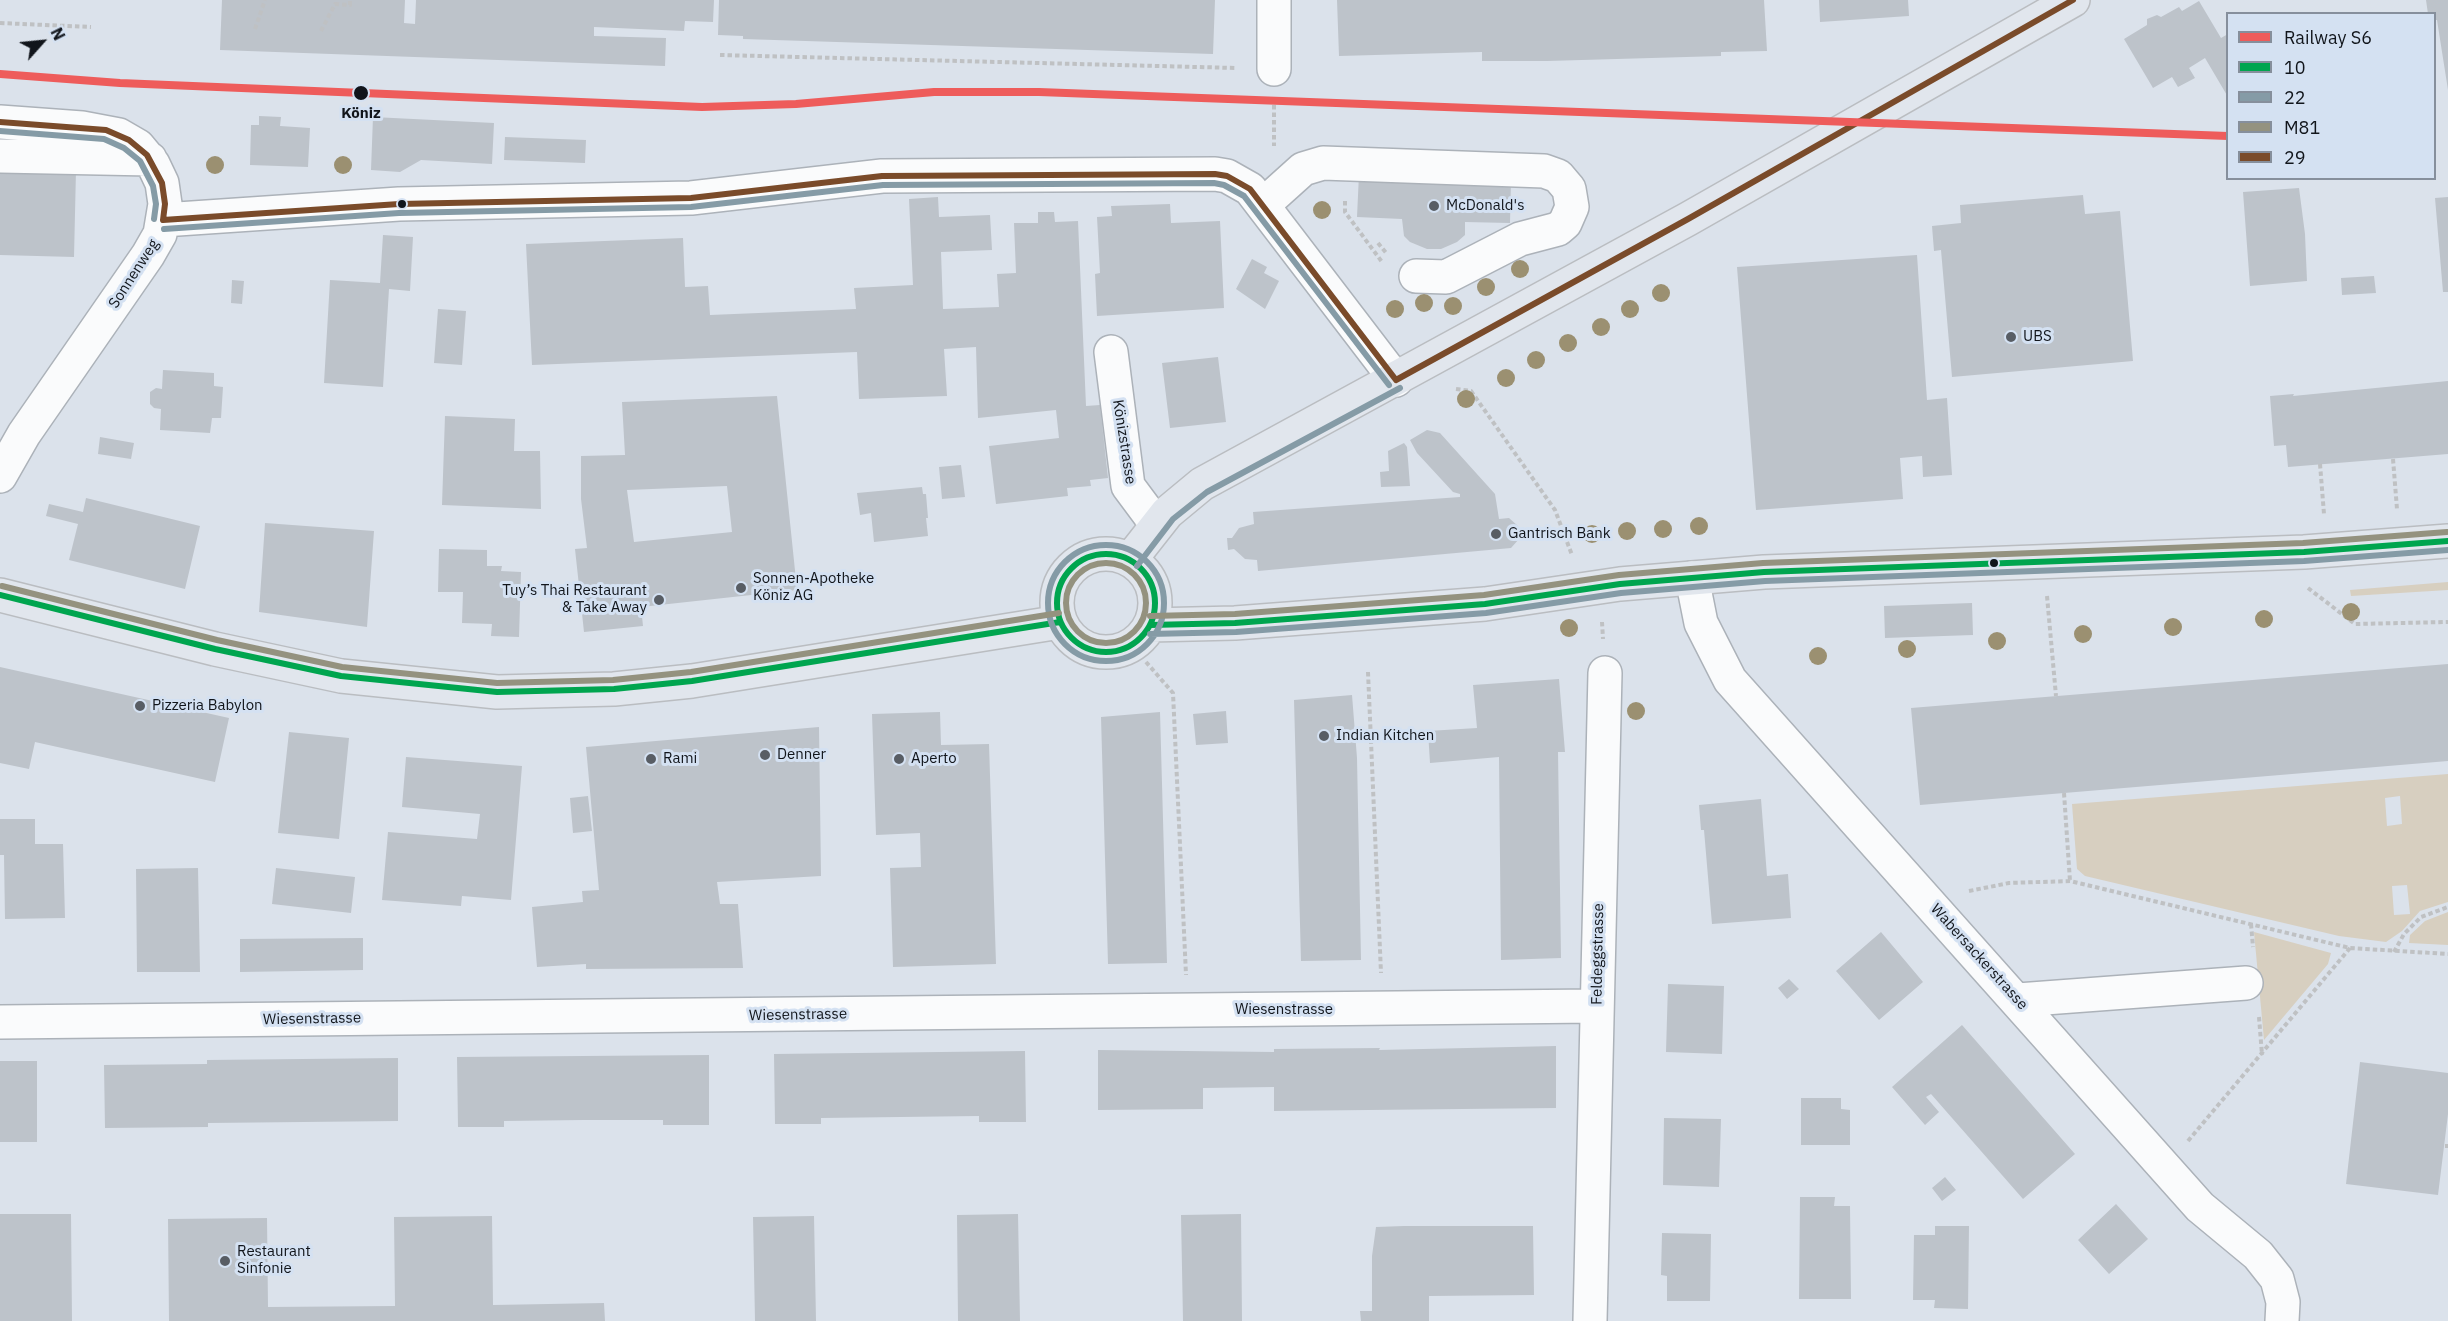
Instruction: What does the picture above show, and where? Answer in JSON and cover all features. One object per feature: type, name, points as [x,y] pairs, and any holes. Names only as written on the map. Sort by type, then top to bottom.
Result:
[{"type":"main road","points":[[1130,560],[1175,505],[1202,484],[1688,219],[2073,0]]},
{"type":"main road","points":[[1141,635],[1155,609],[1154,593],[1148,577],[1130,560],[1107,554],[1091,556],[1076,563],[1065,575],[1058,590],[1056,606],[1060,622],[1069,636],[1083,647],[1099,652],[1116,651],[1141,635],[1235,623],[1474,605],[1692,578],[2033,560],[2327,551],[2448,541]]},
{"type":"main road","points":[[0,595],[242,648],[341,676],[390,683],[497,692],[560,691],[692,681],[1060,622]]},
{"type":"street","points":[[1274,0],[1274,69]]},
{"type":"street","points":[[0,123],[106,130],[129,140],[150,159],[164,193],[164,220]]},
{"type":"street","points":[[0,156],[150,159]]},
{"type":"street","points":[[1263,205],[1303,169],[1323,163],[1544,171],[1558,176],[1569,189],[1572,207],[1565,224],[1558,229],[1520,240],[1446,277],[1416,276]]},
{"type":"street","name":"Sonnenweg","points":[[0,476],[24,434],[148,255],[164,220],[388,205],[691,198],[882,176],[1215,174],[1239,182],[1263,205],[1396,380]]},
{"type":"street","name":"Könizstrasse","points":[[1110,352],[1128,486],[1157,525]]},
{"type":"street","name":"Wabersackerstrasse","points":[[1692,578],[1701,624],[1730,680],[2018,1000],[2200,1207],[2258,1255],[2277,1279],[2283,1302],[2282,1321]]},
{"type":"street","name":"Feldeggstrasse","points":[[1590,1321],[1605,673]]},
{"type":"street","points":[[2018,1000],[2246,983]]},
{"type":"street","name":"Wiesenstrasse","points":[[0,1022],[1383,1010],[1596,1006]]},
{"type":"path","points":[[255,28],[265,0]]},
{"type":"path","points":[[321,31],[335,4],[350,5],[350,0]]},
{"type":"path","points":[[0,23],[91,27]]},
{"type":"path","points":[[720,55],[1274,69]]},
{"type":"path","points":[[1345,212],[1385,267]]},
{"type":"path","points":[[1378,243],[1388,255]]},
{"type":"path","points":[[1396,380],[1471,392],[1559,516],[1591,589],[1605,673]]},
{"type":"path","points":[[2393,459],[2400,545]]},
{"type":"path","points":[[2320,464],[2327,551]]},
{"type":"path","points":[[2302,584],[2355,624],[2448,622]]},
{"type":"path","points":[[2050,629],[2056,696]]},
{"type":"path","points":[[1141,635],[1173,693],[1187,1011]]},
{"type":"path","points":[[1368,672],[1383,1010]]},
{"type":"path","points":[[2064,793],[2070,881]]},
{"type":"path","points":[[1927,899],[2009,884],[2070,881],[2350,948],[2448,954]]},
{"type":"path","points":[[2394,952],[2404,934],[2421,917],[2448,907]]},
{"type":"path","points":[[2165,1168],[2350,948]]},
{"type":"shaded area","points":[[2448,582],[2448,590],[2351,596],[2350,590]]},
{"type":"shaded area","points":[[2448,774],[2448,902],[2420,911],[2402,931],[2386,942],[2339,936],[2085,876],[2077,869],[2072,804]],"holes":[[[2400,796],[2402,824],[2387,826],[2385,798]],[[2407,885],[2410,914],[2394,915],[2392,886]]]},
{"type":"shaded area","points":[[2448,912],[2448,945],[2409,943],[2410,935],[2425,921]]},
{"type":"shaded area","points":[[2254,932],[2331,953],[2328,964],[2264,1040]]},
{"type":"building","points":[[222,0],[405,0],[404,23],[415,24],[416,0],[714,0],[713,22],[685,21],[684,31],[594,27],[594,36],[666,38],[665,66],[220,50]]},
{"type":"building","points":[[719,0],[1215,0],[1213,54],[743,39],[743,36],[718,35]]},
{"type":"building","points":[[1337,0],[1764,0],[1767,51],[1721,52],[1721,56],[1547,61],[1482,61],[1482,52],[1339,56]]},
{"type":"building","points":[[1819,0],[1908,0],[1909,16],[1820,22]]},
{"type":"building","points":[[2426,0],[2448,0],[2448,90],[2436,12],[2428,12]]},
{"type":"building","points":[[2199,1],[2221,38],[2226,35],[2226,94],[2205,58],[2189,68],[2195,78],[2178,87],[2172,77],[2153,88],[2124,39],[2147,25],[2147,19],[2157,15],[2161,17],[2179,7],[2182,11]]},
{"type":"building","points":[[259,116],[281,117],[280,126],[310,128],[308,167],[250,165],[251,125],[259,125]]},
{"type":"building","points":[[373,117],[494,123],[492,164],[421,160],[400,172],[371,170]]},
{"type":"building","points":[[505,137],[586,140],[585,163],[504,160]]},
{"type":"building","points":[[0,167],[76,170],[74,257],[0,255]]},
{"type":"building","name":"McDonald's","points":[[1359,174],[1511,180],[1510,223],[1465,222],[1465,235],[1457,242],[1441,249],[1427,249],[1410,242],[1404,236],[1402,219],[1357,217]]},
{"type":"building","points":[[2299,188],[2305,234],[2307,281],[2250,286],[2243,192]]},
{"type":"building","points":[[2083,195],[2085,214],[2120,211],[2133,361],[1952,377],[1941,250],[1934,251],[1932,226],[1961,223],[1960,205]]},
{"type":"building","points":[[938,197],[939,217],[990,215],[992,250],[941,252],[943,309],[999,307],[997,274],[1016,273],[1014,223],[1038,223],[1038,212],[1054,212],[1055,222],[1078,221],[1086,406],[1100,405],[1108,478],[1090,480],[1091,486],[1067,488],[1068,496],[996,504],[989,446],[1059,438],[1056,410],[978,418],[976,347],[944,349],[947,396],[859,399],[857,352],[532,365],[526,244],[683,238],[685,287],[708,286],[710,315],[856,309],[854,288],[913,285],[909,199]]},
{"type":"building","points":[[2448,197],[2448,292],[2443,292],[2435,198]]},
{"type":"building","points":[[1170,204],[1171,223],[1220,221],[1224,308],[1097,316],[1095,274],[1100,273],[1097,217],[1112,216],[1111,206]]},
{"type":"building","points":[[383,235],[413,237],[410,291],[389,289],[383,387],[324,383],[330,280],[380,283]]},
{"type":"building","points":[[1917,255],[1927,400],[1947,398],[1952,475],[1923,477],[1922,456],[1900,458],[1903,499],[1756,510],[1737,267]]},
{"type":"building","points":[[1252,259],[1267,267],[1264,273],[1279,281],[1265,309],[1236,289]]},
{"type":"building","points":[[2374,276],[2376,293],[2342,295],[2341,278]]},
{"type":"building","points":[[232,280],[244,281],[242,304],[231,303]]},
{"type":"building","points":[[438,309],[466,311],[462,365],[434,363]]},
{"type":"building","points":[[1218,357],[1226,422],[1170,428],[1162,363]]},
{"type":"building","points":[[163,370],[214,373],[214,386],[223,387],[221,418],[212,418],[210,433],[160,430],[161,409],[154,408],[150,404],[150,392],[156,388],[162,389]]},
{"type":"building","points":[[2448,381],[2448,454],[2288,467],[2286,445],[2274,446],[2270,396],[2294,394],[2293,396]]},
{"type":"building","points":[[777,396],[797,590],[641,607],[643,626],[584,632],[575,549],[587,548],[581,499],[581,456],[625,455],[622,402]],"holes":[[[727,486],[732,532],[634,542],[627,490]]]},
{"type":"building","points":[[445,416],[515,419],[514,451],[540,451],[541,509],[442,505]]},
{"type":"building","points":[[1427,430],[1440,433],[1495,494],[1499,519],[1509,518],[1518,526],[1519,539],[1511,548],[1258,571],[1257,560],[1245,559],[1234,549],[1228,550],[1227,538],[1232,538],[1239,528],[1254,524],[1253,512],[1460,497],[1460,494],[1453,492],[1417,453],[1410,440]]},
{"type":"building","points":[[100,437],[134,443],[131,459],[98,454]]},
{"type":"building","points":[[1404,443],[1407,447],[1410,486],[1381,487],[1380,472],[1389,471],[1388,451]]},
{"type":"building","points":[[961,465],[965,497],[942,499],[939,467]]},
{"type":"building","points":[[922,487],[923,494],[926,494],[928,536],[874,542],[871,513],[860,515],[857,493]]},
{"type":"building","points":[[86,498],[200,526],[185,589],[69,560],[78,524],[46,516],[49,504],[83,512]]},
{"type":"building","points":[[265,523],[374,531],[367,627],[259,612]]},
{"type":"building","points":[[439,549],[487,550],[487,566],[502,566],[501,571],[521,572],[519,637],[491,636],[492,624],[462,623],[463,592],[438,592]]},
{"type":"building","points":[[1972,603],[1973,635],[1885,638],[1884,606]]},
{"type":"building","points":[[2448,664],[2448,761],[1920,805],[1911,708]]},
{"type":"building","points":[[0,667],[229,718],[215,782],[35,742],[29,769],[0,763]]},
{"type":"building","points":[[1559,679],[1565,752],[1558,752],[1561,958],[1501,960],[1499,757],[1430,763],[1428,731],[1477,728],[1473,685]]},
{"type":"building","points":[[1352,695],[1357,758],[1361,960],[1301,961],[1294,700]]},
{"type":"building","points":[[1226,711],[1228,743],[1196,745],[1193,714]]},
{"type":"building","points":[[940,712],[941,745],[989,744],[996,964],[893,967],[890,868],[921,867],[920,833],[876,835],[872,714]]},
{"type":"building","points":[[1160,712],[1167,963],[1108,964],[1101,717]]},
{"type":"building","points":[[819,727],[821,876],[717,882],[720,904],[738,904],[743,968],[586,969],[586,964],[537,967],[532,907],[583,902],[582,891],[599,890],[586,747]]},
{"type":"building","points":[[289,732],[349,738],[339,839],[278,833]]},
{"type":"building","points":[[406,757],[522,766],[511,900],[462,896],[461,906],[382,900],[388,832],[477,839],[480,814],[402,807]]},
{"type":"building","points":[[588,796],[592,831],[573,833],[570,798]]},
{"type":"building","points":[[1761,799],[1767,876],[1788,874],[1791,918],[1712,924],[1704,830],[1701,830],[1699,805]]},
{"type":"building","points":[[0,819],[35,819],[35,844],[63,844],[65,918],[5,919],[4,855],[0,855]]},
{"type":"building","points":[[198,868],[200,972],[137,972],[136,869]]},
{"type":"building","points":[[276,868],[355,877],[351,913],[272,904]]},
{"type":"building","points":[[1881,932],[1923,982],[1879,1020],[1836,971]]},
{"type":"building","points":[[363,938],[363,970],[240,972],[240,939]]},
{"type":"building","points":[[1789,979],[1799,989],[1787,999],[1778,988]]},
{"type":"building","points":[[1668,984],[1724,986],[1722,1054],[1666,1052]]},
{"type":"building","points":[[1962,1025],[2075,1154],[2023,1199],[1931,1094],[1926,1097],[1939,1112],[1925,1125],[1892,1087]]},
{"type":"building","points":[[1556,1046],[1556,1108],[1274,1111],[1274,1087],[1203,1088],[1203,1109],[1098,1110],[1098,1050],[1274,1052],[1274,1049],[1380,1048],[1379,1050]]},
{"type":"building","points":[[1025,1051],[1026,1122],[979,1122],[979,1116],[821,1118],[821,1124],[775,1124],[774,1054]]},
{"type":"building","points":[[709,1055],[709,1125],[663,1125],[663,1120],[583,1120],[504,1121],[504,1127],[458,1127],[457,1057]]},
{"type":"building","points":[[398,1058],[398,1121],[208,1123],[208,1127],[105,1128],[104,1065],[207,1064],[207,1060]]},
{"type":"building","points":[[0,1061],[37,1061],[37,1142],[0,1142]]},
{"type":"building","points":[[2360,1062],[2448,1073],[2448,1114],[2438,1195],[2346,1184]]},
{"type":"building","points":[[1801,1098],[1841,1098],[1841,1109],[1850,1110],[1850,1145],[1801,1145]]},
{"type":"building","points":[[1664,1118],[1721,1119],[1719,1187],[1663,1185]]},
{"type":"building","points":[[1945,1177],[1956,1190],[1942,1201],[1932,1188]]},
{"type":"building","points":[[1800,1197],[1835,1197],[1834,1206],[1850,1206],[1851,1299],[1799,1299]]},
{"type":"building","points":[[2116,1204],[2148,1239],[2109,1274],[2078,1240]]},
{"type":"building","points":[[0,1214],[71,1214],[72,1321],[0,1321]]},
{"type":"building","points":[[1018,1214],[1020,1321],[958,1321],[957,1215]]},
{"type":"building","points":[[1241,1214],[1242,1321],[1183,1321],[1181,1215]]},
{"type":"building","points":[[492,1216],[493,1305],[604,1303],[605,1321],[169,1321],[168,1219],[267,1218],[268,1307],[395,1306],[394,1217]]},
{"type":"building","points":[[814,1216],[816,1321],[755,1321],[753,1217]]},
{"type":"building","points":[[1533,1226],[1534,1295],[1429,1296],[1429,1321],[1361,1321],[1360,1311],[1372,1311],[1372,1256],[1376,1227]]},
{"type":"building","points":[[1935,1226],[1969,1226],[1968,1309],[1934,1308],[1935,1300],[1913,1300],[1914,1235],[1935,1235]]},
{"type":"building","points":[[1662,1233],[1711,1234],[1710,1301],[1667,1301],[1667,1276],[1661,1275]]},
{"type":"rail line","name":"S6","points":[[0,74],[120,83],[702,107],[796,104],[934,92],[1039,92],[2226,136]]},
{"type":"transit line","name":"29","points":[[1396,380],[1688,219],[2073,0]]},
{"type":"transit line","name":"29","points":[[0,122],[106,130],[129,140],[147,155],[162,183],[165,204],[163,220]]},
{"type":"transit line","name":"22","points":[[0,131],[104,139],[124,148],[140,161],[153,186],[156,204],[154,219]]},
{"type":"transit line","name":"29","points":[[163,220],[399,204],[691,198],[882,176],[1215,174],[1227,176],[1250,189],[1396,380]]},
{"type":"transit line","name":"22","points":[[164,229],[399,213],[691,207],[883,185],[1214,183],[1224,185],[1244,196],[1389,385]]},
{"type":"transit line","name":"22","points":[[1137,566],[1173,519],[1207,492],[1400,388]]},
{"type":"transit line","name":"M81","points":[[1150,616],[1235,614],[1484,595],[1619,575],[1763,563],[2303,543],[2447,532]]},
{"type":"transit line","name":"10","points":[[1150,625],[1235,623],[1485,604],[1620,584],[1764,572],[2304,552],[2448,541]]},
{"type":"transit line","name":"22","points":[[1106,545],[1128,549],[1147,562],[1160,581],[1164,603],[1160,625],[1147,644],[1128,657],[1106,661],[1084,657],[1065,644],[1052,625],[1048,603],[1052,581],[1065,562],[1084,549],[1106,545]]},
{"type":"transit line","name":"22","points":[[1150,634],[1236,632],[1486,613],[1621,593],[1765,581],[2304,561],[2448,550]]},
{"type":"transit line","name":"10","points":[[1106,554],[1125,558],[1141,568],[1151,584],[1155,603],[1151,622],[1141,638],[1125,648],[1106,652],[1087,648],[1071,638],[1061,622],[1057,603],[1061,584],[1071,568],[1087,558],[1106,554]]},
{"type":"transit line","name":"M81","points":[[1106,563],[1121,566],[1134,575],[1143,588],[1146,603],[1143,618],[1134,631],[1121,640],[1106,643],[1091,640],[1078,631],[1069,618],[1066,603],[1069,588],[1078,575],[1091,566],[1106,563]]},
{"type":"transit line","name":"M81","points":[[2,586],[217,640],[342,667],[497,683],[613,680],[691,672],[1059,613]]},
{"type":"transit line","name":"10","points":[[0,595],[215,649],[341,676],[497,692],[614,689],[692,681],[1060,622]]},
{"type":"place","name":"Köniz","points":[[361,93]]},
{"type":"place","name":"McDonald's","points":[[1434,206]]},
{"type":"place","name":"UBS","points":[[2011,337]]},
{"type":"place","name":"Gantrisch Bank","points":[[1496,534]]},
{"type":"place","name":"Sonnen-Apotheke Köniz AG","points":[[741,588]]},
{"type":"place","name":"Tuy’s Thai Restaurant & Take Away","points":[[659,600]]},
{"type":"place","name":"Pizzeria Babylon","points":[[140,706]]},
{"type":"place","name":"Indian Kitchen","points":[[1324,736]]},
{"type":"place","name":"Denner","points":[[765,755]]},
{"type":"place","name":"Rami","points":[[651,759]]},
{"type":"place","name":"Aperto","points":[[899,759]]},
{"type":"place","name":"Restaurant Sinfonie","points":[[225,1261]]}]
